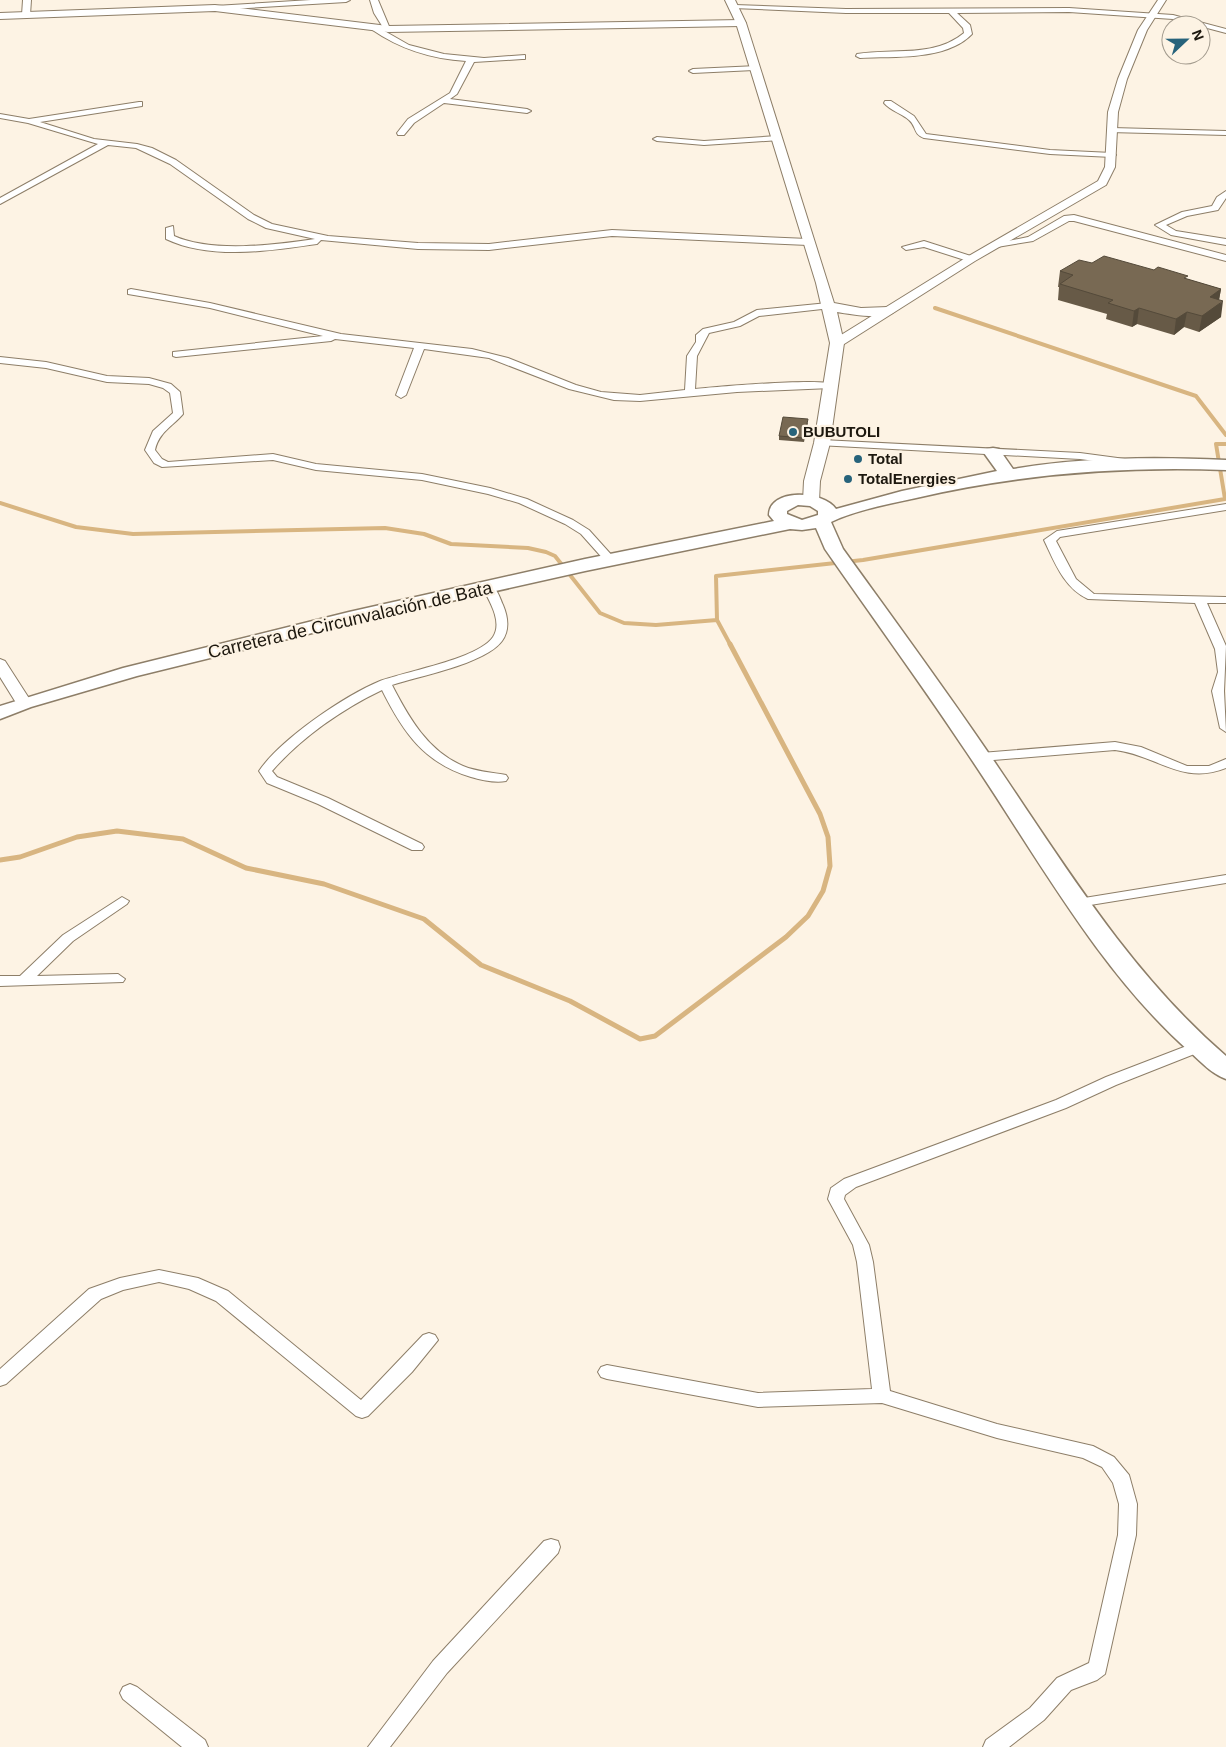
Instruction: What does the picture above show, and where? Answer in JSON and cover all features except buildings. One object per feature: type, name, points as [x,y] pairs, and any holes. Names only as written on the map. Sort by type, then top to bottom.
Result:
[{"type":"main road","points":[[733,3],[777,138],[828,306],[837,343],[822,443],[812,481],[815,508],[840,558],[981,757],[1078,903],[1140,985],[1197,1047],[1226,1070]]},
{"type":"main road","points":[[828,306],[861,312],[888,311]]},
{"type":"main road","points":[[993,453],[1008,475]]},
{"type":"main road","points":[[815,508],[883,499],[1008,475],[1134,463],[1226,465]]},
{"type":"main road","points":[[778,508],[778,515],[781,518],[794,524],[840,558]]},
{"type":"main road","name":"Carretera de Circunvalación de Bata","points":[[0,713],[24,702],[130,672],[488,587],[584,565],[704,541],[794,524],[811,524],[815,508],[778,508],[704,541]]},
{"type":"street","points":[[26,15],[27,0]]},
{"type":"street","points":[[0,16],[215,8],[290,1],[346,0]]},
{"type":"street","points":[[374,0],[378,13],[388,29]]},
{"type":"street","points":[[1014,0],[1020,9]]},
{"type":"street","points":[[837,343],[971,259],[1098,187],[1109,174],[1112,156],[1113,112],[1133,53],[1146,22],[1153,15],[1162,0]]},
{"type":"street","points":[[908,1],[922,11]]},
{"type":"street","points":[[733,3],[922,11],[1020,9],[1153,15],[1189,20],[1226,31]]},
{"type":"street","points":[[215,8],[388,29],[741,23]]},
{"type":"street","points":[[860,56],[906,53],[960,42],[968,34],[967,27],[950,10]]},
{"type":"street","points":[[374,27],[392,41],[415,51],[498,60],[522,57]]},
{"type":"street","points":[[401,133],[411,121],[444,101],[457,88],[472,58]]},
{"type":"street","points":[[693,72],[754,68]]},
{"type":"street","points":[[444,101],[527,111]]},
{"type":"street","points":[[888,103],[894,109],[913,117],[919,127],[919,133],[924,136],[1050,152],[1112,156]]},
{"type":"street","points":[[28,121],[139,104]]},
{"type":"street","points":[[0,116],[28,121],[93,141],[137,146],[173,162],[251,217],[269,226],[328,239],[418,246],[489,247],[612,233],[808,242]]},
{"type":"street","points":[[1112,130],[1226,133]]},
{"type":"street","points":[[658,139],[704,143],[777,138]]},
{"type":"street","points":[[0,202],[106,143]]},
{"type":"street","points":[[1226,194],[1220,199],[1215,208],[1185,214],[1160,225],[1174,233],[1226,242]]},
{"type":"street","points":[[997,244],[1030,239],[1067,218],[1074,218],[1226,258]]},
{"type":"street","points":[[170,228],[169,237],[174,241],[234,248],[273,247],[328,239]]},
{"type":"street","points":[[906,247],[924,244],[971,259]]},
{"type":"street","points":[[131,292],[156,294],[206,304],[342,337],[456,349],[490,356],[523,366],[552,380],[602,395],[634,398],[831,385]]},
{"type":"street","points":[[690,393],[692,356],[701,342],[701,335],[737,324],[757,313],[828,306]]},
{"type":"street","points":[[176,354],[342,337]]},
{"type":"street","points":[[401,395],[420,346]]},
{"type":"street","points":[[0,360],[46,365],[107,379],[149,381],[167,386],[175,392],[178,414],[159,429],[151,440],[150,450],[158,461],[166,465],[273,457],[316,467],[422,477],[490,491],[523,501],[569,522],[585,532],[610,560]]},
{"type":"street","points":[[822,443],[1080,456],[1134,463]]},
{"type":"street","points":[[1226,507],[1057,534],[1050,540],[1069,578],[1085,594],[1092,597],[1200,601],[1226,600]]},
{"type":"street","points":[[416,847],[323,801],[272,780],[266,771],[274,760],[303,736],[360,696],[385,684],[464,659],[488,648],[498,640],[503,623],[488,587]]},
{"type":"street","points":[[1200,601],[1209,626],[1216,633],[1221,648],[1224,672],[1218,692],[1226,728]]},
{"type":"street","points":[[0,664],[24,702]]},
{"type":"street","points":[[385,684],[401,715],[434,755],[457,770],[476,776],[501,778]]},
{"type":"street","points":[[981,757],[1106,745],[1142,752],[1164,764],[1192,771],[1212,771],[1226,763]]},
{"type":"street","points":[[1078,903],[1226,879]]},
{"type":"street","points":[[25,979],[72,935],[122,901]]},
{"type":"street","points":[[0,981],[25,979],[118,980],[76,980]]},
{"type":"street","points":[[882,1396],[865,1262],[861,1245],[836,1199],[837,1192],[850,1183],[1061,1104],[1111,1081],[1197,1047]]},
{"type":"street","points":[[0,1379],[95,1294],[120,1284],[159,1276],[192,1283],[222,1296],[362,1411],[406,1367],[428,1340]]},
{"type":"street","points":[[607,1372],[758,1400],[882,1396],[997,1431],[1088,1451],[1108,1462],[1122,1480],[1128,1504],[1127,1535],[1098,1668],[1090,1674],[1064,1684],[1037,1714],[993,1747]]},
{"type":"street","points":[[378,1747],[440,1666],[551,1547]]},
{"type":"street","points":[[130,1693],[198,1747]]},
{"type":"waterway","points":[[935,308],[1196,396],[1226,435]]},
{"type":"waterway","points":[[717,620],[716,576],[863,560],[1225,499],[1216,444],[1226,444]]},
{"type":"waterway","points":[[0,503],[76,527],[133,534],[385,528],[424,534],[451,544],[528,548],[555,556],[600,613],[624,623],[656,625],[717,620]]},
{"type":"waterway","points":[[717,620],[731,646]]},
{"type":"waterway","points":[[0,860],[20,857],[77,837],[117,831],[183,839],[246,868],[324,884],[424,919],[481,965],[570,1001],[640,1039],[655,1036],[786,937],[808,916],[823,891],[830,866],[828,837],[820,814],[730,644]]},
{"type":"place","name":"BUBUTOLI","points":[[793,432]]},
{"type":"place","name":"Total","points":[[858,459]]},
{"type":"place","name":"TotalEnergies","points":[[848,479]]}]
